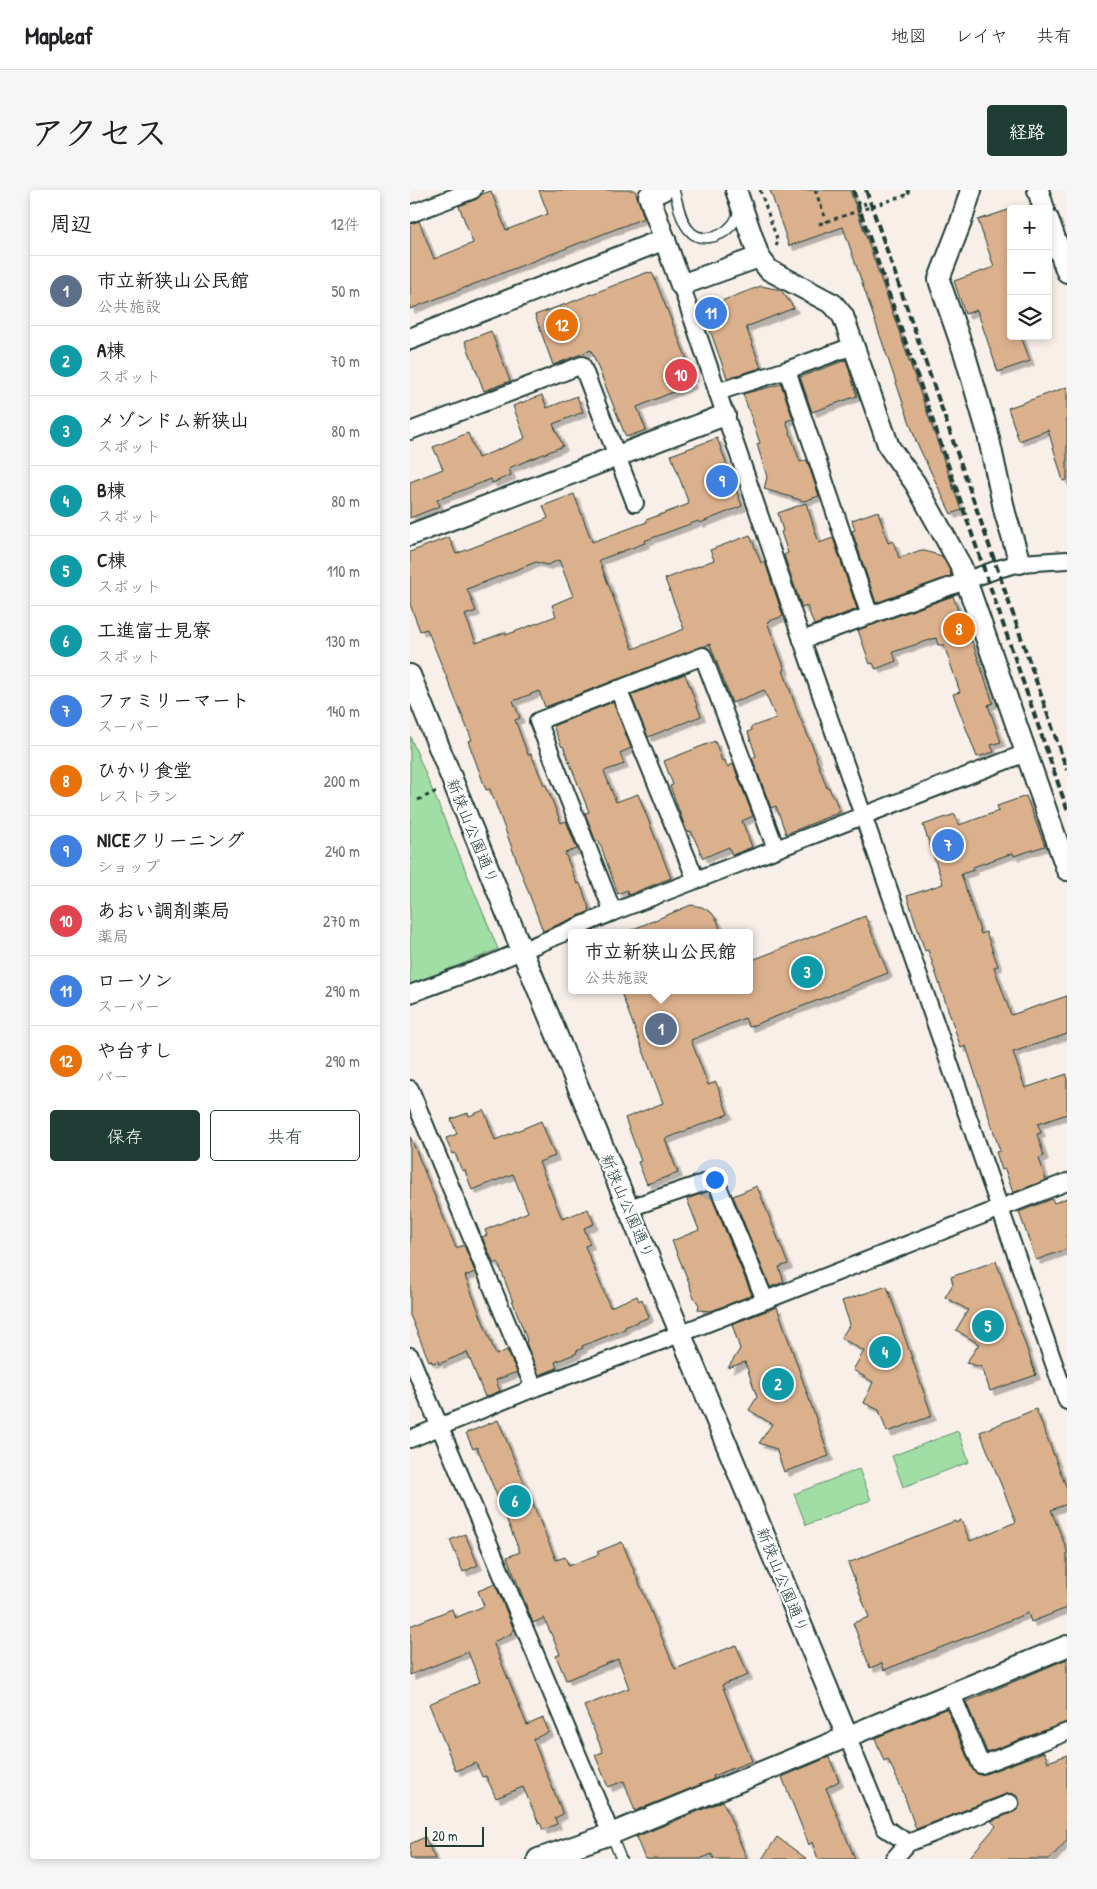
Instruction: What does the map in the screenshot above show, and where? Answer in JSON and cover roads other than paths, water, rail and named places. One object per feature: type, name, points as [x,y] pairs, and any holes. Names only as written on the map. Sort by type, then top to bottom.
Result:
[{"type":"street","points":[[410,214],[473,190]]},
{"type":"street","points":[[971,190],[964,214],[939,279],[968,364],[987,430],[1005,513],[1020,563]]},
{"type":"street","points":[[1038,190],[1043,205]]},
{"type":"street","points":[[653,192],[665,239],[725,416],[1067,1401]]},
{"type":"street","points":[[739,199],[765,255],[769,270],[833,304],[843,316],[889,447],[915,483],[961,566],[1067,870]]},
{"type":"street","points":[[1052,230],[1067,272]]},
{"type":"street","points":[[410,339],[665,239]]},
{"type":"street","points":[[681,285],[765,255]]},
{"type":"street","points":[[717,392],[787,370],[853,346]]},
{"type":"street","points":[[410,431],[582,365],[635,503]]},
{"type":"street","points":[[787,370],[870,616]]},
{"type":"street","points":[[410,535],[725,416]]},
{"type":"street","points":[[802,640],[998,569],[1020,563],[1067,560]]},
{"type":"street","points":[[613,912],[538,721],[618,689],[704,656],[776,849]]},
{"type":"street","name":"新狭山公園通り","points":[[410,674],[521,951],[681,1332],[847,1736]]},
{"type":"street","points":[[618,689],[696,880]]},
{"type":"street","points":[[573,929],[1026,753]]},
{"type":"street","points":[[410,994],[568,931]]},
{"type":"street","points":[[410,1089],[534,1388]]},
{"type":"street","points":[[629,1208],[715,1179],[765,1300]]},
{"type":"street","points":[[410,1439],[534,1388],[1067,1182]]},
{"type":"street","points":[[410,1356],[611,1834]]},
{"type":"street","points":[[538,1859],[611,1834],[1067,1646]]},
{"type":"street","points":[[952,1694],[981,1765],[1067,1732]]},
{"type":"street","points":[[847,1736],[885,1828],[908,1843]]},
{"type":"street","points":[[894,1859],[908,1843],[1010,1803]]},
{"type":"lane","points":[[674,190],[684,222],[690,231],[698,237],[708,238],[724,233],[732,226],[739,199]]},
{"type":"lane","points":[[611,1834],[621,1859]]},
{"type":"railway","points":[[853,190],[1067,809]]},
{"type":"railway","points":[[866,190],[1067,770]]},
{"type":"place","name":"ローソン","points":[[711,313]]},
{"type":"place","name":"や台すし","points":[[562,325]]},
{"type":"place","name":"あおい調剤薬局","points":[[681,375]]},
{"type":"place","name":"NICEクリーニング","points":[[722,481]]},
{"type":"place","name":"ひかり食堂","points":[[959,629]]},
{"type":"place","name":"ファミリーマート","points":[[948,845]]},
{"type":"place","name":"メゾンドム新狭山","points":[[807,972]]},
{"type":"place","name":"市立新狭山公民館","points":[[661,1029]]},
{"type":"place","name":"C棟","points":[[988,1326]]},
{"type":"place","name":"B棟","points":[[885,1352]]},
{"type":"place","name":"A棟","points":[[778,1384]]},
{"type":"place","name":"工進富士見寮","points":[[515,1501]]}]
